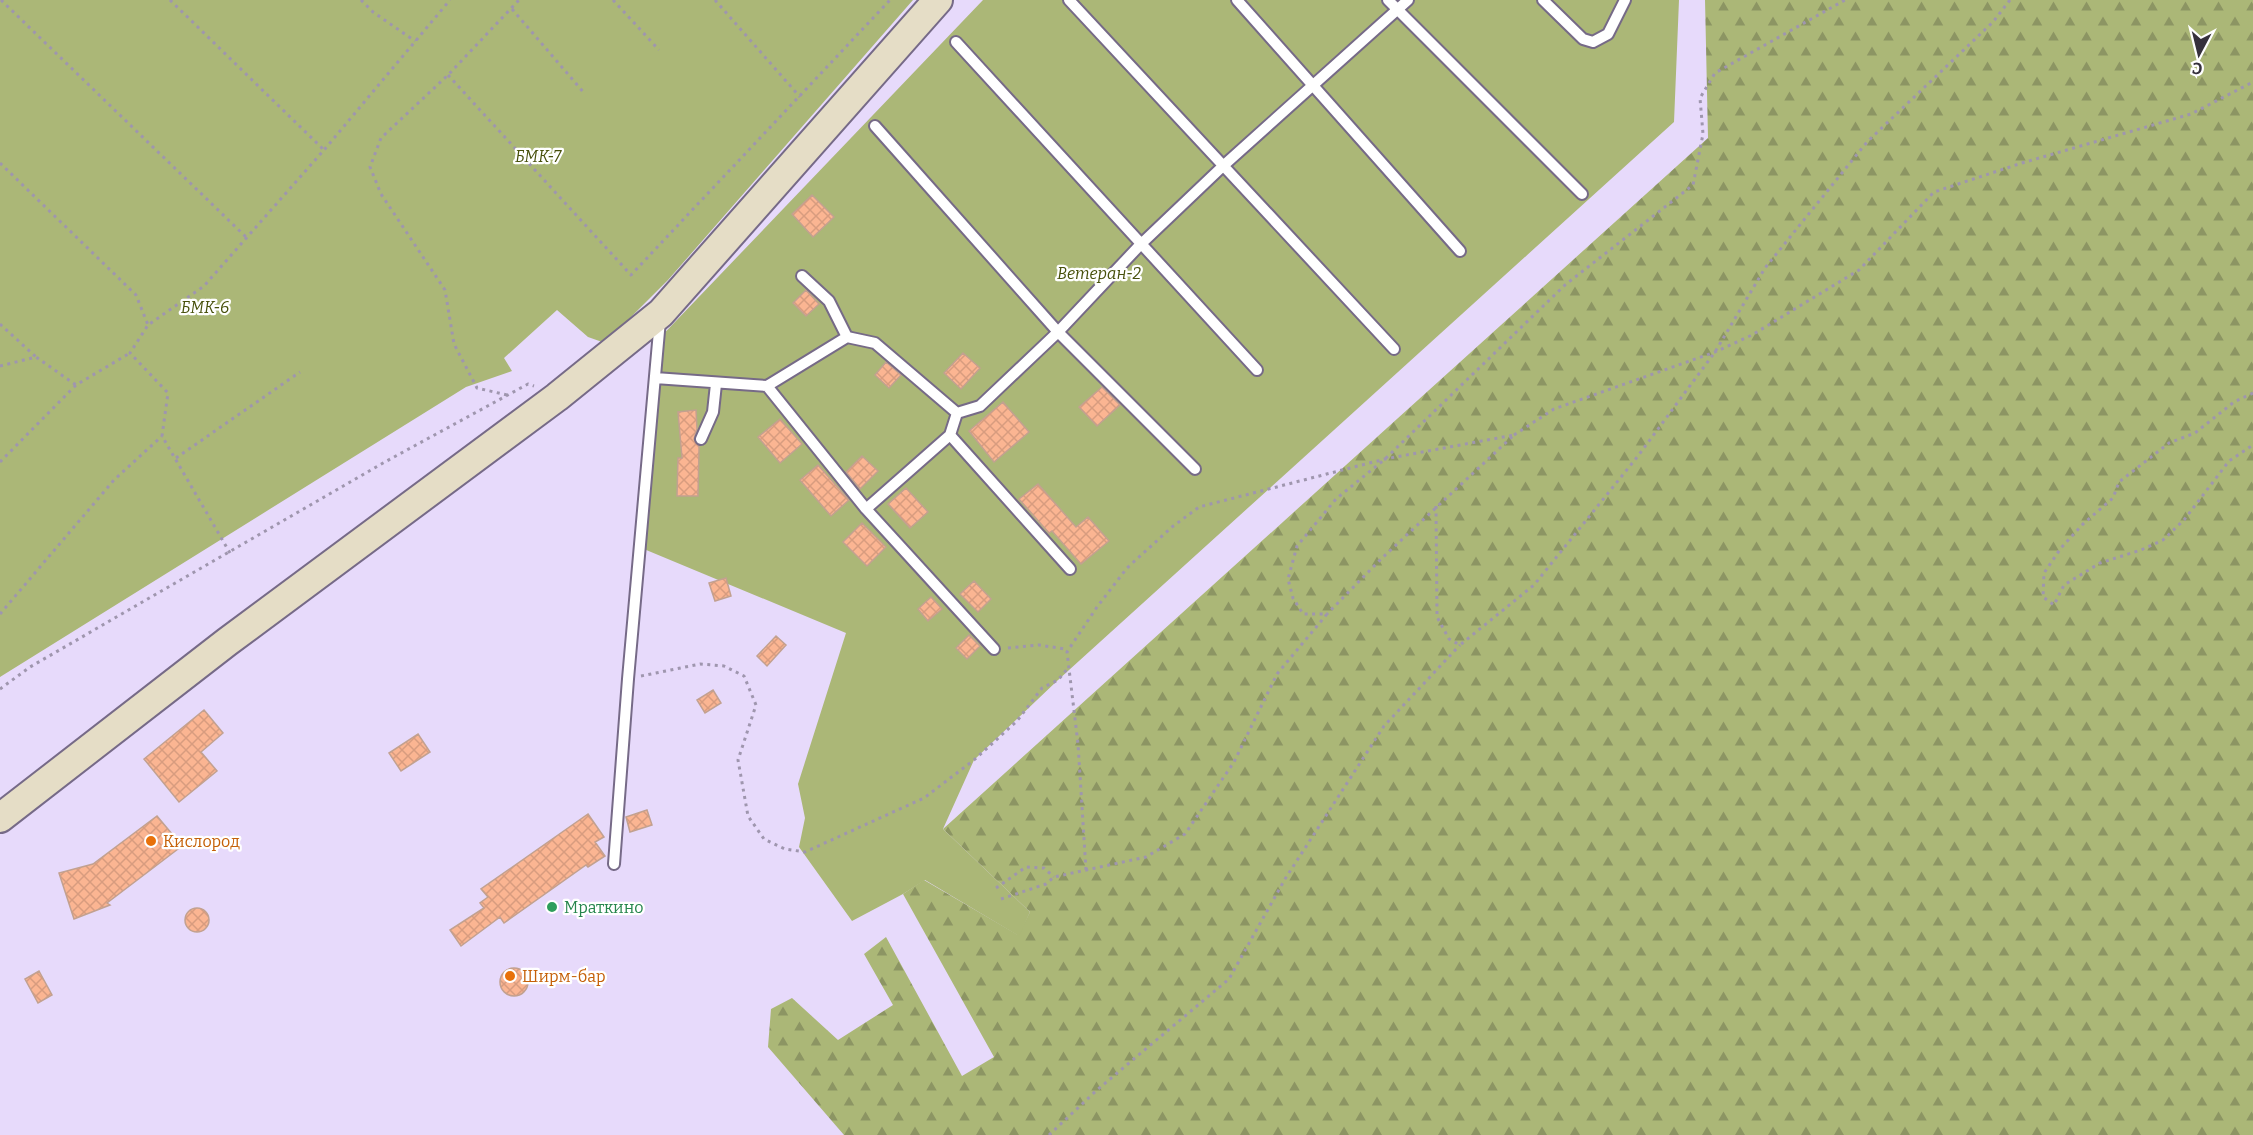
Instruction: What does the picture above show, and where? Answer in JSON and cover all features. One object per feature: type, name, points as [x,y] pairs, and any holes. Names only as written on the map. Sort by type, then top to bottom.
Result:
[{"type":"main road","points":[[0,818],[227,642],[557,397],[661,313],[938,0]]},
{"type":"lane","points":[[1070,0],[1394,349]]},
{"type":"lane","points":[[1237,0],[1460,251]]},
{"type":"lane","points":[[1389,0],[1582,194]]},
{"type":"lane","points":[[957,413],[980,406],[1058,332],[1140,245],[1223,166],[1408,0]]},
{"type":"lane","points":[[1543,0],[1583,39],[1593,42],[1608,34],[1626,0]]},
{"type":"lane","points":[[956,42],[1257,370]]},
{"type":"lane","points":[[875,126],[1058,332],[1195,469]]},
{"type":"lane","points":[[802,276],[829,301],[847,337]]},
{"type":"lane","points":[[614,864],[661,313]]},
{"type":"lane","points":[[655,378],[767,386],[847,337],[875,344],[957,413]]},
{"type":"lane","points":[[701,439],[713,412],[716,384]]},
{"type":"lane","points":[[767,386],[866,509],[994,649]]},
{"type":"lane","points":[[866,509],[950,435],[957,413]]},
{"type":"lane","points":[[950,435],[1070,569]]},
{"type":"path","points":[[1,0],[247,238]]},
{"type":"path","points":[[170,0],[324,150]]},
{"type":"path","points":[[362,0],[373,12],[415,41]]},
{"type":"path","points":[[0,462],[76,385],[130,353],[148,325],[204,286],[324,150],[450,0]]},
{"type":"path","points":[[508,395],[477,388],[454,344],[445,290],[381,194],[370,167],[381,138],[448,75],[519,0]]},
{"type":"path","points":[[613,0],[659,50]]},
{"type":"path","points":[[715,0],[800,97]]},
{"type":"path","points":[[448,75],[631,275],[889,0]]},
{"type":"path","points":[[1327,614],[1303,614],[1293,598],[1288,579],[1297,546],[1336,499],[1385,459],[1565,285],[1693,185],[1703,134],[1700,98],[1715,73],[1845,0]]},
{"type":"path","points":[[1049,1135],[1097,1090],[1229,979],[1285,879],[1384,726],[1460,645],[1534,585],[1638,456],[1715,352],[1765,268],[1867,142],[1993,22],[2010,0]]},
{"type":"path","points":[[512,9],[585,94]]},
{"type":"path","points":[[1001,899],[1046,884],[1053,878],[1146,857],[1185,834],[1234,762],[1277,674],[1327,614],[1381,559],[1514,435],[1554,410],[1715,352],[1752,335],[1859,270],[1934,192],[2022,163],[2191,114],[2253,82]]},
{"type":"path","points":[[0,163],[136,295],[148,325]]},
{"type":"path","points":[[0,324],[36,357],[76,385]]},
{"type":"path","points":[[0,614],[114,480],[162,436],[168,393],[130,353]]},
{"type":"path","points":[[0,366],[36,357]]},
{"type":"path","points":[[176,458],[300,372]]},
{"type":"path","points":[[0,689],[30,667],[383,464],[528,384],[557,397]]},
{"type":"path","points":[[2253,393],[2234,402],[2195,433],[2169,444],[2119,482],[2113,498],[2075,532],[2044,573],[2043,597],[2054,605],[2064,585],[2100,562],[2140,550],[2163,540],[2184,520],[2229,461],[2253,445]]},
{"type":"path","points":[[1086,870],[1078,744],[1067,652],[1127,568],[1172,527],[1199,507],[1385,459],[1514,435]]},
{"type":"path","points":[[162,436],[230,553]]},
{"type":"path","points":[[1436,506],[1437,617],[1449,639],[1460,645]]},
{"type":"path","points":[[994,649],[1039,645],[1065,649],[1067,652]]},
{"type":"path","points":[[628,679],[700,664],[724,666],[744,676],[756,705],[738,760],[748,816],[764,839],[785,849],[805,852],[924,798],[974,760],[1017,721],[1042,688],[1058,680],[1069,668]]},
{"type":"path","points":[[996,888],[1026,867],[1044,868],[1053,878]]},
{"type":"green space","name":"БМК-6","points":[[0,0],[913,0],[668,280],[605,343],[588,337],[557,310],[504,358],[512,371],[466,387],[0,677]]},
{"type":"green space","name":"Ветеран-2","points":[[983,0],[1679,0],[1674,122],[1058,680],[974,760],[943,829],[1030,912],[1019,936],[925,880],[852,921],[799,847],[805,818],[798,784],[846,633],[639,547],[652,346]]},
{"type":"green space","points":[[1705,0],[2253,0],[2253,1135],[844,1135],[768,1047],[771,1009],[792,998],[838,1040],[893,1005],[864,954],[886,937],[962,1076],[994,1057],[903,894],[924,880],[1018,935],[1030,912],[943,829],[1708,138]]},
{"type":"building","points":[[812,195],[834,217],[813,237],[792,214]]},
{"type":"building","points":[[806,290],[819,304],[806,316],[793,303]]},
{"type":"building","points":[[963,353],[980,368],[961,389],[944,373]]},
{"type":"building","points":[[886,362],[901,375],[889,388],[875,375]]},
{"type":"building","points":[[1102,387],[1120,405],[1097,426],[1079,407]]},
{"type":"building","points":[[1003,402],[1029,432],[994,462],[969,431]]},
{"type":"building","points":[[696,410],[697,429],[694,439],[699,446],[698,496],[677,496],[678,458],[682,458],[678,412]]},
{"type":"building","points":[[780,419],[802,444],[780,463],[758,437]]},
{"type":"building","points":[[862,456],[878,471],[860,489],[846,472]]},
{"type":"building","points":[[818,465],[849,500],[831,516],[800,480]]},
{"type":"building","points":[[1038,484],[1076,527],[1088,517],[1109,541],[1081,564],[1019,499]]},
{"type":"building","points":[[906,488],[928,512],[910,528],[888,504]]},
{"type":"building","points":[[862,523],[886,547],[867,566],[843,542]]},
{"type":"building","points":[[726,578],[731,596],[715,601],[709,583]]},
{"type":"building","points":[[974,581],[991,599],[978,612],[960,594]]},
{"type":"building","points":[[931,597],[942,609],[928,621],[918,609]]},
{"type":"building","points":[[969,635],[980,646],[967,659],[956,648]]},
{"type":"building","points":[[776,636],[786,645],[767,666],[757,656]]},
{"type":"building","points":[[713,690],[721,703],[705,713],[697,700]]},
{"type":"building","points":[[204,710],[223,733],[201,752],[217,771],[179,802],[144,759]]},
{"type":"building","points":[[418,734],[430,752],[401,771],[389,753]]},
{"type":"building","points":[[647,810],[652,825],[630,832],[626,817]]},
{"type":"building","points":[[588,814],[604,837],[595,842],[605,856],[588,867],[586,865],[504,923],[500,917],[461,946],[450,930],[484,908],[480,903],[488,897],[481,889]]},
{"type":"building","points":[[157,816],[182,846],[107,903],[110,905],[74,919],[59,873],[93,864]]},
{"type":"building","points":[[197,908],[206,911],[209,920],[206,929],[197,932],[188,929],[185,920],[188,911]]},
{"type":"building","points":[[514,968],[524,972],[528,982],[524,992],[514,996],[504,992],[500,982],[504,972]]},
{"type":"building","points":[[39,971],[52,995],[38,1003],[25,979]]},
{"type":"place","name":"Кислород","points":[[151,841]]},
{"type":"place","name":"Мраткино","points":[[552,907]]},
{"type":"place","name":"Ширм-бар","points":[[510,976]]},
{"type":"park label","name":"БМК-7","points":[[538,156]]}]
